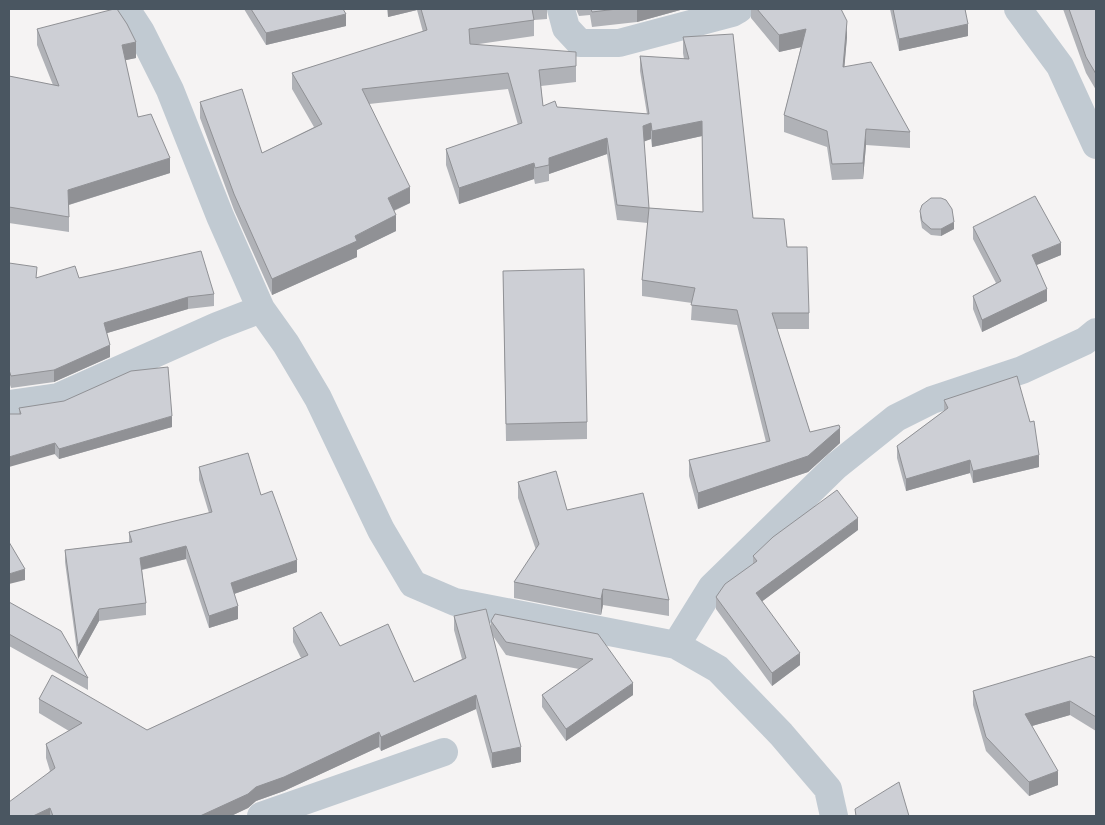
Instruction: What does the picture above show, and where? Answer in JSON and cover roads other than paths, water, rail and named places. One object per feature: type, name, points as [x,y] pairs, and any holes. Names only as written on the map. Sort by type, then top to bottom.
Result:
[{"type":"street","points":[[126,9],[170,90],[220,216],[261,309],[286,344],[318,398],[381,530],[412,584],[455,602],[676,646],[718,669],[781,734],[828,789],[834,816]]},
{"type":"street","points":[[561,9],[566,28],[580,44],[620,43],[732,13],[739,9]]},
{"type":"street","points":[[1018,9],[1060,66],[1096,145]]},
{"type":"street","points":[[9,404],[58,397],[217,326],[261,309]]},
{"type":"street","points":[[676,646],[712,587],[836,466],[896,418],[932,400],[1022,370],[1085,341],[1096,332]]},
{"type":"street","points":[[260,816],[444,752]]}]
